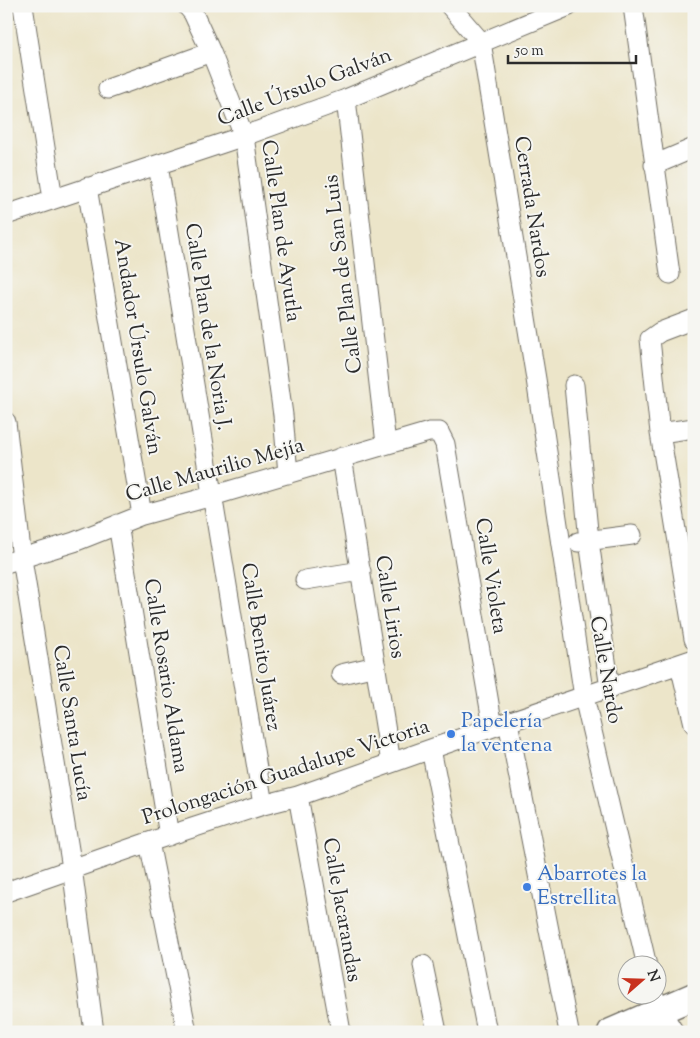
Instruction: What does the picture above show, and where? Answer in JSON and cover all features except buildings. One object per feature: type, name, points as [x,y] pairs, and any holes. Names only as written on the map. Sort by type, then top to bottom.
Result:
[{"type":"street","points":[[23,6],[53,199]]},
{"type":"street","name":"Calle Plan de Ayutla","points":[[187,6],[193,14],[211,52],[244,136],[282,406],[288,474]]},
{"type":"street","points":[[450,6],[481,42]]},
{"type":"street","name":"Calle Úrsulo Galván","points":[[6,215],[244,136],[346,99],[567,6]]},
{"type":"street","points":[[634,6],[670,274]]},
{"type":"street","name":"Cerrada Nardos","points":[[481,42],[536,379]]},
{"type":"street","points":[[108,89],[211,52]]},
{"type":"street","name":"Calle Plan de San Luis","points":[[346,99],[386,444]]},
{"type":"street","points":[[654,165],[694,148]]},
{"type":"street","name":"Calle Plan de la Noria J.","points":[[158,165],[212,496]]},
{"type":"street","name":"Andador Úrsulo Galván","points":[[87,187],[142,515]]},
{"type":"street","points":[[694,319],[660,332],[650,338],[660,433],[694,640]]},
{"type":"street","name":"Calle Nardo","points":[[536,379],[584,697],[645,956]]},
{"type":"street","points":[[574,385],[589,541],[610,689]]},
{"type":"street","name":"Calle Santa Lucía","points":[[6,422],[14,560],[72,868],[94,1032]]},
{"type":"street","points":[[660,433],[694,428]]},
{"type":"street","name":"Calle Maurilio Mejía","points":[[14,560],[74,542],[142,515],[386,444],[429,432],[439,432]]},
{"type":"street","name":"Calle Violeta","points":[[439,432],[445,444],[500,725],[569,1032]]},
{"type":"street","name":"Calle Lirios","points":[[342,457],[391,763]]},
{"type":"street","name":"Calle Benito Juárez","points":[[212,496],[263,805]]},
{"type":"street","name":"Calle Rosario Aldama","points":[[118,524],[169,836]]},
{"type":"street","points":[[561,543],[632,535]]},
{"type":"street","points":[[305,580],[361,571]]},
{"type":"street","points":[[687,662],[694,724]]},
{"type":"street","name":"Prolongación Guadalupe Victoria","points":[[7,889],[263,805],[298,796],[687,662]]},
{"type":"street","points":[[341,674],[376,666]]},
{"type":"street","points":[[431,749],[487,1032]]},
{"type":"street","name":"Calle Jacarandas","points":[[298,796],[341,1032]]},
{"type":"street","points":[[149,842],[187,1032]]},
{"type":"street","points":[[423,965],[437,1032]]},
{"type":"street","points":[[668,1000],[694,996]]},
{"type":"street","points":[[611,1032],[651,1006]]},
{"type":"street","points":[[659,1006],[674,1032]]},
{"type":"place","name":"Papelería la ventena","points":[[451,734]]},
{"type":"place","name":"Abarrotes la Estrellita","points":[[527,887]]}]
